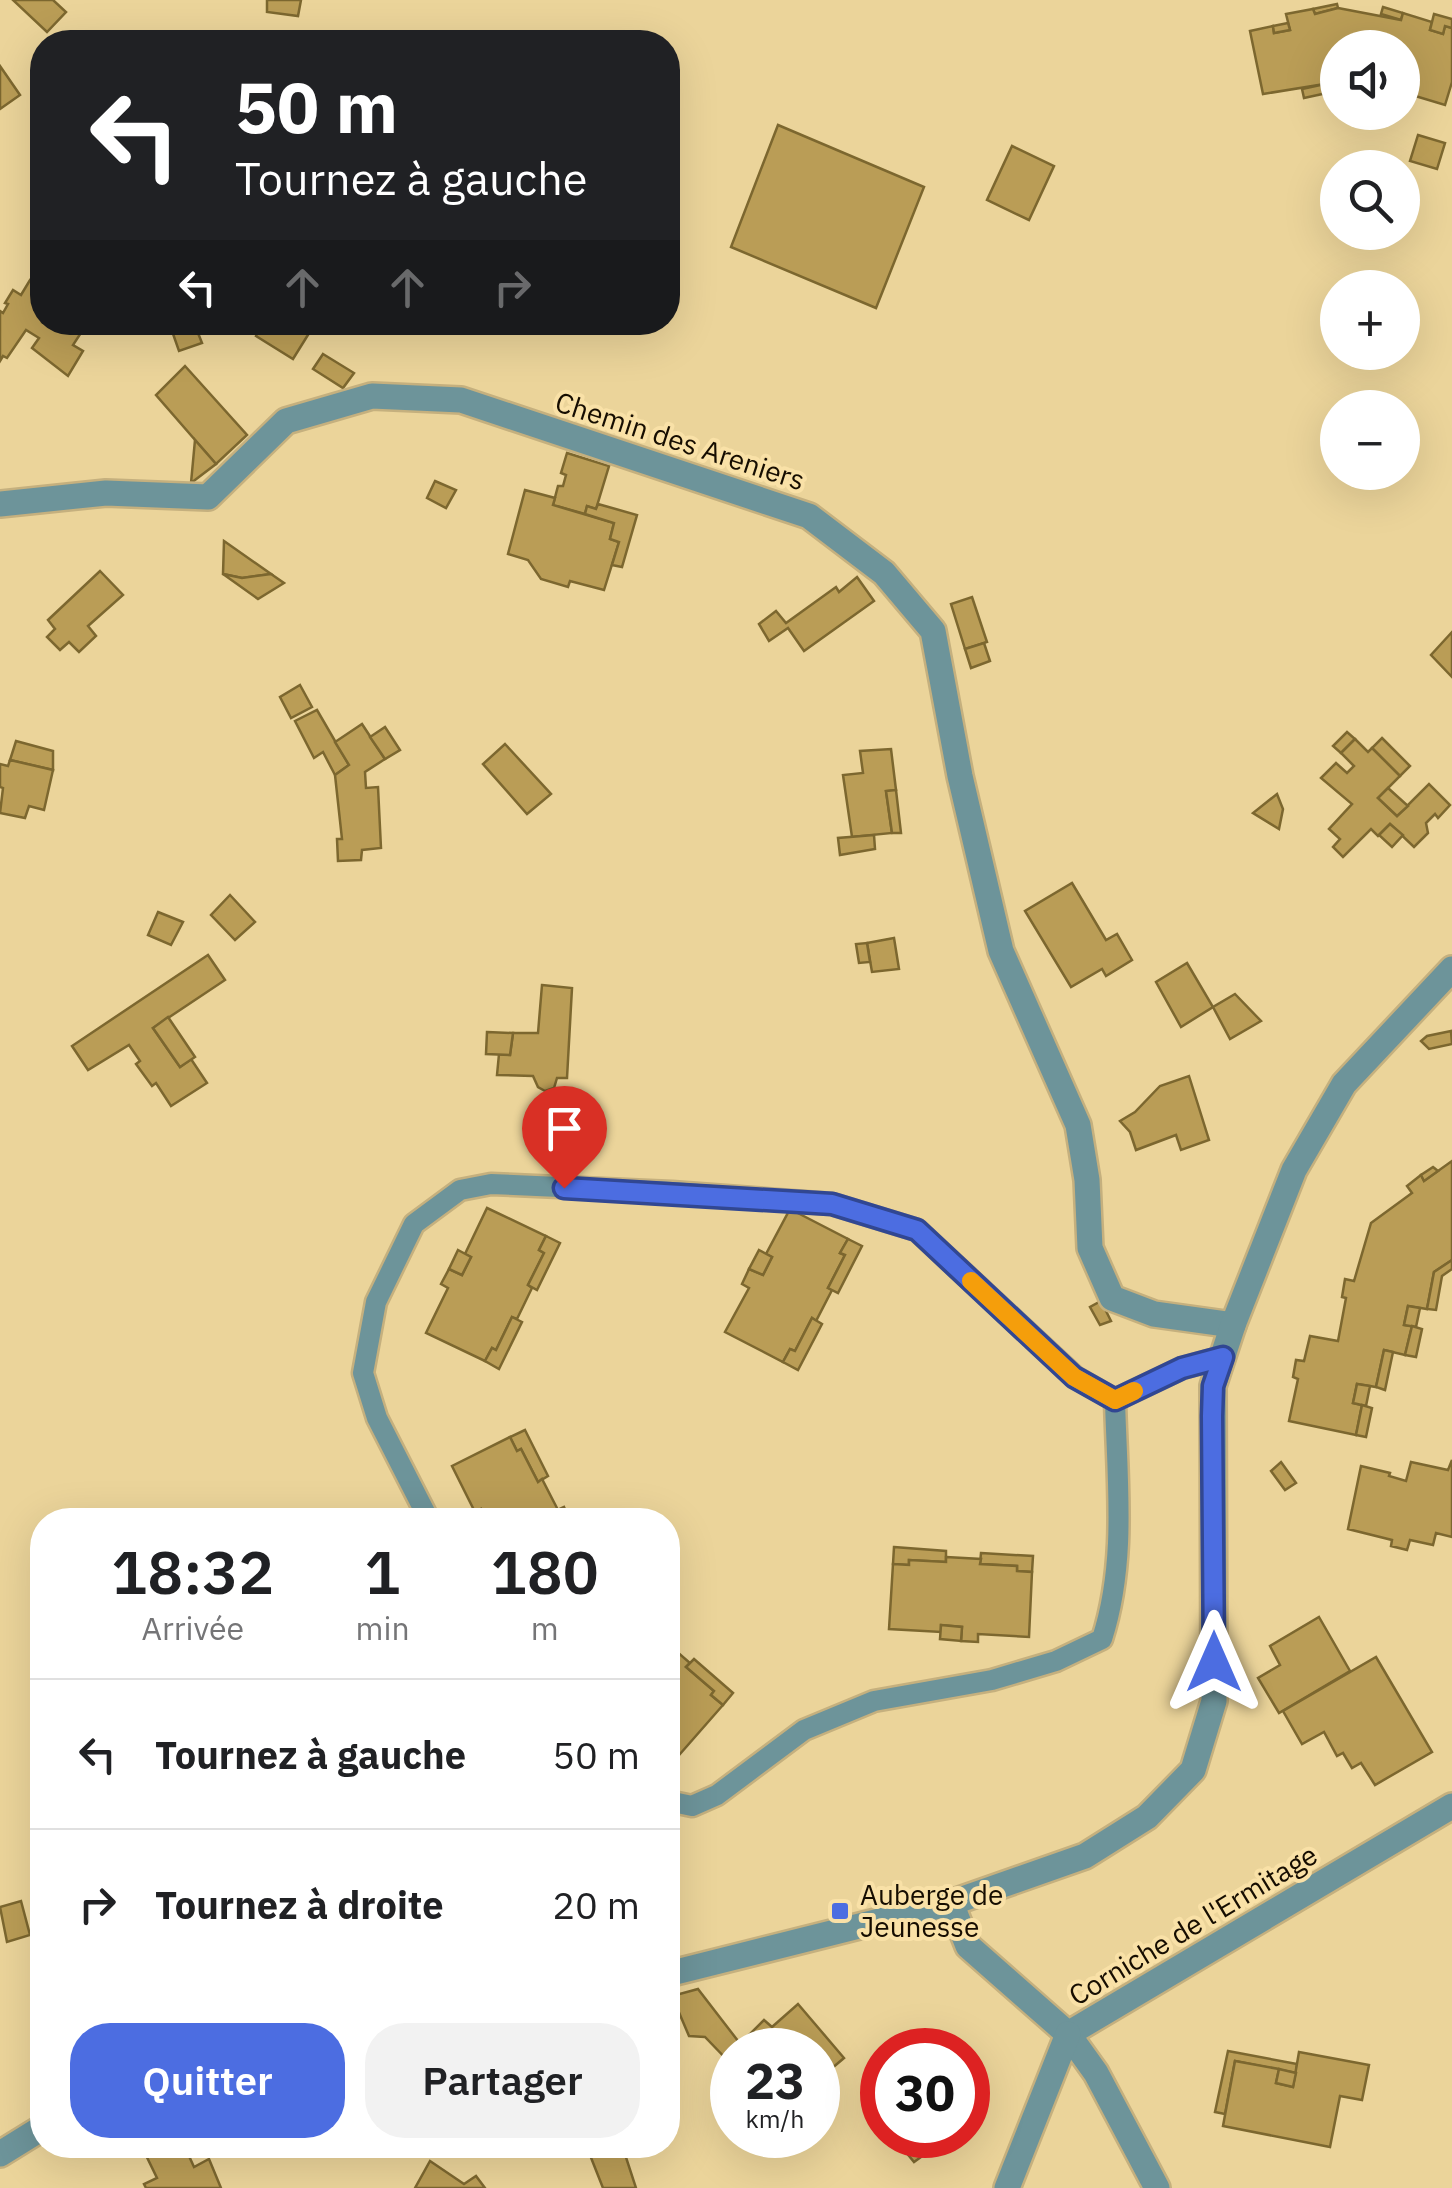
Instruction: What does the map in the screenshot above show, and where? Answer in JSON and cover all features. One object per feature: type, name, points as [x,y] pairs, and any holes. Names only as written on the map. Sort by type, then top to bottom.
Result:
[{"type":"street","name":"Chemin des Areniers","points":[[0,504],[106,493],[208,497],[286,421],[372,396],[461,400],[809,516],[884,573],[934,631],[960,776],[1000,950],[1078,1125],[1087,1180],[1090,1248],[1112,1298],[1154,1314],[1233,1324]]},
{"type":"street","points":[[680,1971],[951,1903],[1085,1856],[1147,1818],[1193,1770],[1214,1701],[1213,1386],[1233,1324],[1294,1170],[1344,1084],[1452,971]]},
{"type":"street","name":"Corniche de l'Ermitage","points":[[951,1903],[968,1946],[1068,2034],[1452,1806]]},
{"type":"street","points":[[1007,2188],[1068,2034]]},
{"type":"street","points":[[1068,2034],[1096,2073],[1157,2188]]},
{"type":"street","points":[[0,2154],[30,2135]]},
{"type":"lane","points":[[423,1508],[377,1418],[363,1373],[376,1302],[414,1224],[460,1190],[492,1184],[832,1204],[917,1230],[1074,1377],[1115,1400]]},
{"type":"lane","points":[[1115,1400],[1182,1368],[1223,1357]]},
{"type":"lane","points":[[680,1804],[692,1806],[718,1795],[804,1730],[874,1700],[992,1680],[1056,1661],[1102,1639],[1111,1612],[1120,1531],[1115,1400]]},
{"type":"building","points":[[13,0],[53,0],[66,12],[45,30]]},
{"type":"building","points":[[267,0],[301,0],[298,16],[267,12]]},
{"type":"building","points":[[1337,4],[1338,8],[1315,14],[1313,9]]},
{"type":"building","points":[[1383,7],[1403,13],[1401,20],[1381,14]]},
{"type":"building","points":[[1338,8],[1401,20],[1403,13],[1432,22],[1430,30],[1443,34],[1445,26],[1452,28],[1452,82],[1445,105],[1420,97],[1420,30],[1320,30],[1320,85],[1263,94],[1250,31],[1273,26],[1274,33],[1290,30],[1286,14],[1313,9],[1315,14]]},
{"type":"building","points":[[1434,14],[1452,19],[1452,28],[1445,26],[1443,34],[1430,30]]},
{"type":"building","points":[[1288,23],[1290,30],[1274,33],[1273,26]]},
{"type":"building","points":[[0,66],[20,95],[0,109]]},
{"type":"building","points":[[1320,85],[1320,95],[1304,98],[1302,89]]},
{"type":"building","points":[[778,125],[924,187],[876,308],[731,247]]},
{"type":"building","points":[[1418,135],[1445,143],[1437,169],[1420,164],[1420,150],[1413,150]]},
{"type":"building","points":[[1012,146],[1054,166],[1029,220],[987,200]]},
{"type":"building","points":[[30,280],[30,332],[26,330],[7,358],[3,356],[0,361],[0,311],[3,313],[13,290],[21,295]]},
{"type":"building","points":[[34,335],[80,335],[73,345],[83,351],[68,376],[32,348],[39,338]]},
{"type":"building","points":[[173,335],[199,335],[202,343],[179,351]]},
{"type":"building","points":[[256,335],[308,335],[293,359]]},
{"type":"building","points":[[323,354],[354,373],[343,388],[313,369]]},
{"type":"building","points":[[185,366],[247,435],[216,464],[156,395]]},
{"type":"building","points":[[195,440],[216,464],[191,483]]},
{"type":"building","points":[[567,453],[609,466],[596,509],[587,506],[585,514],[553,505],[566,475],[561,473]]},
{"type":"building","points":[[435,481],[456,490],[446,508],[427,498]]},
{"type":"building","points":[[525,490],[555,498],[553,505],[614,523],[610,539],[619,542],[604,590],[570,581],[568,587],[541,579],[528,560],[508,554]]},
{"type":"building","points":[[598,504],[637,515],[622,567],[612,565],[619,542],[610,539],[614,523],[585,514],[587,506],[596,509]]},
{"type":"building","points":[[224,541],[271,574],[242,578],[223,574]]},
{"type":"building","points":[[100,571],[123,595],[88,626],[96,636],[79,652],[69,642],[60,650],[47,637],[55,629],[48,620]]},
{"type":"building","points":[[223,574],[242,578],[271,574],[284,583],[258,599]]},
{"type":"building","points":[[857,577],[874,601],[804,651],[788,628],[769,641],[759,624],[776,611],[786,623],[836,587],[839,592]]},
{"type":"building","points":[[972,597],[987,642],[965,649],[951,604]]},
{"type":"building","points":[[1452,632],[1452,677],[1431,655]]},
{"type":"building","points":[[984,643],[990,661],[971,668],[965,649]]},
{"type":"building","points":[[300,685],[312,707],[291,718],[280,697]]},
{"type":"building","points":[[317,710],[349,765],[335,775],[323,752],[314,758],[295,721]]},
{"type":"building","points":[[362,724],[385,759],[365,772],[366,788],[378,787],[381,848],[362,850],[361,860],[338,861],[337,839],[342,839],[335,775],[349,765],[335,742]]},
{"type":"building","points":[[385,727],[400,750],[385,759],[370,737]]},
{"type":"building","points":[[1347,732],[1355,739],[1341,753],[1333,746]]},
{"type":"building","points":[[1382,738],[1410,766],[1400,776],[1372,748]]},
{"type":"building","points":[[1355,739],[1368,752],[1372,748],[1400,776],[1378,798],[1397,816],[1429,784],[1450,805],[1438,818],[1435,814],[1426,823],[1428,833],[1414,847],[1390,824],[1378,836],[1371,829],[1343,857],[1333,847],[1340,839],[1329,829],[1352,804],[1321,778],[1336,763],[1347,773],[1354,766],[1341,753]]},
{"type":"building","points":[[16,741],[53,751],[53,770],[10,760]]},
{"type":"building","points":[[505,744],[551,794],[527,814],[483,764]]},
{"type":"building","points":[[891,749],[896,790],[886,791],[892,833],[852,837],[843,775],[863,773],[860,751]]},
{"type":"building","points":[[10,760],[53,770],[44,810],[29,806],[25,818],[0,813],[0,764],[8,766]]},
{"type":"building","points":[[1388,788],[1408,806],[1397,816],[1378,798]]},
{"type":"building","points":[[896,790],[901,833],[892,833],[886,791]]},
{"type":"building","points":[[1277,794],[1283,809],[1279,829],[1253,813]]},
{"type":"building","points":[[1390,824],[1403,835],[1392,847],[1379,835]]},
{"type":"building","points":[[874,835],[875,849],[840,855],[838,838]]},
{"type":"building","points":[[1072,883],[1106,940],[1117,934],[1132,960],[1106,976],[1102,969],[1071,987],[1025,911]]},
{"type":"building","points":[[230,895],[255,922],[235,940],[211,915]]},
{"type":"building","points":[[158,912],[183,922],[171,945],[148,935]]},
{"type":"building","points":[[894,938],[899,969],[872,972],[867,943]]},
{"type":"building","points":[[867,943],[870,962],[859,963],[856,944]]},
{"type":"building","points":[[208,955],[225,980],[153,1028],[180,1067],[191,1059],[207,1083],[171,1106],[156,1083],[152,1086],[136,1064],[140,1061],[129,1045],[88,1070],[72,1046]]},
{"type":"building","points":[[1187,963],[1213,1007],[1181,1027],[1156,982]]},
{"type":"building","points":[[542,985],[572,988],[567,1078],[557,1078],[554,1088],[545,1091],[533,1076],[497,1075],[499,1054],[510,1055],[513,1033],[538,1033]]},
{"type":"building","points":[[1235,994],[1261,1021],[1230,1039],[1213,1007]]},
{"type":"building","points":[[168,1017],[195,1057],[180,1067],[153,1028]]},
{"type":"building","points":[[1451,1031],[1452,1044],[1429,1049],[1421,1041],[1427,1036]]},
{"type":"building","points":[[487,1032],[513,1033],[510,1055],[486,1054]]},
{"type":"building","points":[[1189,1076],[1209,1140],[1181,1150],[1176,1135],[1136,1150],[1130,1132],[1120,1121],[1135,1112],[1160,1086]]},
{"type":"building","points":[[1452,1161],[1452,1260],[1434,1272],[1427,1309],[1408,1306],[1404,1325],[1412,1326],[1405,1355],[1384,1350],[1376,1387],[1357,1384],[1353,1403],[1362,1405],[1356,1435],[1289,1421],[1298,1379],[1293,1377],[1296,1360],[1304,1361],[1310,1336],[1338,1341],[1346,1298],[1342,1297],[1345,1279],[1354,1281],[1371,1223],[1412,1193],[1407,1186],[1421,1175],[1424,1181]]},
{"type":"building","points":[[1433,1167],[1438,1171],[1424,1181],[1421,1175]]},
{"type":"building","points":[[487,1208],[546,1236],[539,1250],[544,1253],[528,1285],[532,1288],[517,1319],[512,1317],[496,1350],[492,1348],[485,1361],[426,1333],[448,1288],[441,1284],[449,1269],[462,1275],[471,1257],[465,1254]]},
{"type":"building","points":[[790,1209],[848,1239],[840,1253],[845,1255],[828,1288],[832,1290],[816,1321],[812,1318],[795,1351],[790,1349],[783,1362],[725,1332],[749,1288],[742,1284],[749,1269],[763,1275],[772,1257],[766,1254]]},
{"type":"building","points":[[546,1236],[560,1243],[537,1290],[528,1285],[544,1253],[539,1250]]},
{"type":"building","points":[[848,1239],[862,1246],[838,1293],[828,1288],[845,1255],[840,1253]]},
{"type":"building","points":[[458,1250],[471,1257],[462,1275],[449,1269]]},
{"type":"building","points":[[759,1250],[772,1257],[763,1275],[749,1269]]},
{"type":"building","points":[[1452,1260],[1452,1269],[1442,1276],[1436,1310],[1427,1309],[1434,1272]]},
{"type":"building","points":[[1101,1301],[1111,1321],[1100,1325],[1090,1307]]},
{"type":"building","points":[[1408,1306],[1420,1308],[1416,1327],[1404,1325]]},
{"type":"building","points":[[512,1317],[522,1322],[499,1369],[485,1361],[492,1348],[496,1350]]},
{"type":"building","points":[[812,1318],[822,1324],[798,1370],[783,1362],[790,1349],[795,1351]]},
{"type":"building","points":[[1412,1326],[1422,1329],[1416,1357],[1405,1355]]},
{"type":"building","points":[[1384,1350],[1393,1352],[1385,1390],[1376,1387]]},
{"type":"building","points":[[1357,1384],[1370,1386],[1366,1406],[1353,1403]]},
{"type":"building","points":[[1362,1405],[1372,1408],[1366,1437],[1356,1435]]},
{"type":"building","points":[[525,1430],[548,1476],[538,1482],[510,1437]]},
{"type":"building","points":[[510,1437],[538,1482],[542,1479],[557,1508],[473,1508],[452,1466]]},
{"type":"building","points":[[1452,1460],[1452,1537],[1436,1533],[1433,1545],[1410,1540],[1407,1550],[1391,1546],[1392,1540],[1348,1529],[1361,1466],[1406,1481],[1411,1462],[1448,1470]]},
{"type":"building","points":[[1281,1462],[1296,1483],[1285,1490],[1271,1471]]},
{"type":"building","points":[[894,1547],[946,1551],[946,1562],[909,1560],[909,1565],[893,1564]]},
{"type":"building","points":[[981,1553],[1033,1556],[1032,1572],[1017,1571],[1017,1566],[980,1564]]},
{"type":"building","points":[[946,1557],[981,1559],[980,1564],[1017,1566],[1017,1571],[1032,1572],[1029,1637],[978,1634],[978,1642],[961,1641],[962,1627],[941,1625],[941,1632],[889,1629],[893,1564],[909,1565],[909,1560],[946,1562]]},
{"type":"building","points":[[1319,1617],[1350,1671],[1279,1713],[1258,1678],[1280,1665],[1270,1646]]},
{"type":"building","points":[[941,1625],[962,1627],[961,1641],[940,1639]]},
{"type":"building","points":[[680,1654],[690,1663],[686,1667],[714,1691],[711,1695],[723,1705],[680,1754]]},
{"type":"building","points":[[1376,1657],[1432,1752],[1375,1785],[1361,1763],[1352,1768],[1343,1753],[1337,1756],[1324,1732],[1302,1744],[1283,1711]]},
{"type":"building","points":[[694,1659],[733,1693],[723,1705],[711,1695],[714,1691],[686,1667]]},
{"type":"building","points":[[21,1901],[30,1935],[7,1942],[0,1907]]},
{"type":"building","points":[[698,1989],[728,2028],[710,2028],[710,2042],[705,2037],[689,2036],[680,2015],[680,1994]]},
{"type":"building","points":[[798,2004],[818,2028],[756,2028],[764,2020],[772,2027]]},
{"type":"building","points":[[1228,2051],[1297,2064],[1296,2073],[1235,2061],[1225,2114],[1215,2112]]},
{"type":"building","points":[[1299,2052],[1369,2065],[1362,2100],[1340,2096],[1330,2147],[1223,2126],[1235,2061],[1279,2069],[1276,2083],[1293,2087]]},
{"type":"building","points":[[1279,2069],[1296,2073],[1293,2087],[1276,2083]]},
{"type":"building","points":[[147,2158],[190,2158],[194,2167],[209,2159],[221,2188],[146,2188],[144,2184],[157,2178]]},
{"type":"building","points":[[591,2158],[626,2158],[636,2188],[603,2188]]},
{"type":"building","points":[[430,2161],[464,2184],[476,2176],[485,2188],[415,2188]]},
{"type":"slow traffic","points":[[971,1281],[1074,1377],[1115,1400],[1134,1391]]},
{"type":"place","name":"Auberge de Jeunesse","points":[[840,1911]]},
{"type":"route","points":[[564,1188],[832,1204],[917,1230],[1074,1377],[1115,1400],[1182,1368],[1223,1357],[1213,1386],[1212,1416],[1214,1662]]}]
